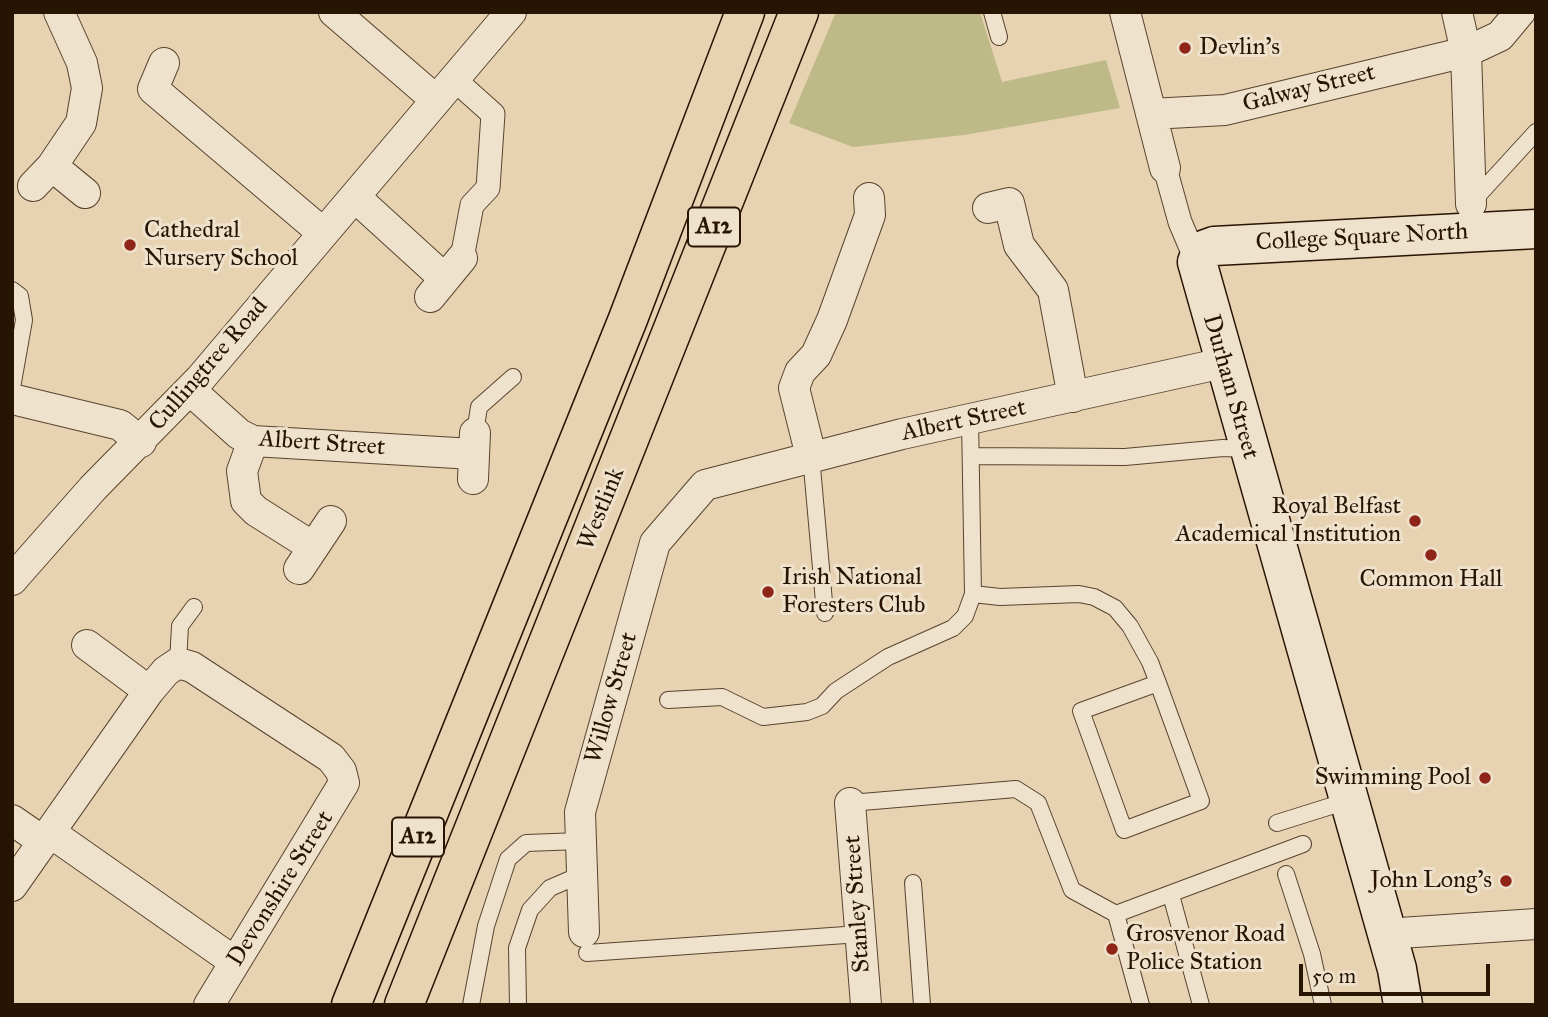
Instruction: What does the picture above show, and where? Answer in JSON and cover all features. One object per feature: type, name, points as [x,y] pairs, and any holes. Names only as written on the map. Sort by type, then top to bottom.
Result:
[{"type":"highway","name":"Westlink","points":[[351,1005],[628,319],[745,12]]},
{"type":"highway","name":"Westlink","points":[[404,1005],[799,16]]},
{"type":"main road","name":"College Square North","points":[[1197,262],[1203,250],[1214,246],[1536,229]]},
{"type":"main road","name":"Durham Street","points":[[1197,262],[1247,449],[1397,969],[1403,1005]]},
{"type":"street","points":[[59,12],[82,63],[87,88],[81,123],[43,176],[85,193]]},
{"type":"street","points":[[334,12],[445,90],[494,114],[488,188],[472,205],[446,278],[355,197]]},
{"type":"street","name":"Cullingtree Road","points":[[12,580],[93,488],[190,390],[511,12]]},
{"type":"street","name":"Durham Street","points":[[1125,12],[1180,222],[1197,262]]},
{"type":"street","points":[[1457,12],[1466,52],[1471,204]]},
{"type":"street","name":"Galway Street","points":[[1151,114],[1225,110],[1466,52],[1500,36],[1520,12]]},
{"type":"street","points":[[164,63],[153,89],[323,233]]},
{"type":"street","points":[[811,456],[794,388],[800,372],[816,355],[832,320],[843,249],[870,215],[869,198]]},
{"type":"street","points":[[988,208],[1009,203],[1019,245],[1054,290],[1073,397]]},
{"type":"street","name":"Albert Street","points":[[705,485],[811,456],[1223,363]]},
{"type":"street","name":"Albert Street","points":[[190,390],[239,435],[253,441],[474,455]]},
{"type":"street","points":[[12,399],[120,425],[141,442]]},
{"type":"street","points":[[253,441],[242,471],[246,501],[306,558],[331,522]]},
{"type":"street","name":"Willow Street","points":[[585,943],[580,875],[580,812],[655,543],[705,485]]},
{"type":"street","points":[[87,645],[149,691]]},
{"type":"street","points":[[12,886],[149,691],[166,671],[178,663]]},
{"type":"street","name":"Devonshire Street","points":[[178,663],[192,667],[331,758],[341,771],[344,783],[338,797],[209,1005]]},
{"type":"street","name":"Stanley Street","points":[[850,803],[866,1005]]},
{"type":"street","points":[[12,820],[47,838],[235,962]]},
{"type":"street","points":[[1385,934],[1446,939],[1536,924]]},
{"type":"lane","points":[[992,12],[999,37]]},
{"type":"lane","points":[[1471,204],[1536,132]]},
{"type":"lane","points":[[12,290],[20,296],[24,320],[12,388]]},
{"type":"lane","points":[[474,455],[479,407],[513,377]]},
{"type":"lane","points":[[668,700],[722,696],[763,716],[807,712],[822,706],[836,691],[888,657],[953,628],[965,616],[973,594],[969,489],[973,456],[970,419]]},
{"type":"lane","points":[[973,456],[1125,457],[1223,448],[1247,449]]},
{"type":"lane","points":[[811,456],[825,613]]},
{"type":"lane","points":[[973,594],[1000,597],[1079,594],[1094,597],[1115,608],[1130,626],[1158,683],[1201,801],[1124,830],[1081,711],[1158,683]]},
{"type":"lane","points":[[178,663],[180,626],[194,607]]},
{"type":"lane","points":[[850,803],[1016,789],[1038,803],[1072,890],[1116,914],[1141,1005]]},
{"type":"lane","points":[[1278,823],[1347,801]]},
{"type":"lane","points":[[471,1005],[486,926],[508,859],[526,843],[580,841]]},
{"type":"lane","points":[[1116,914],[1303,844]]},
{"type":"lane","points":[[1286,874],[1312,954],[1323,1005]]},
{"type":"lane","points":[[518,1005],[517,948],[530,910],[550,888],[580,875]]},
{"type":"lane","points":[[913,883],[922,1005]]},
{"type":"lane","points":[[1171,895],[1201,1005]]},
{"type":"lane","points":[[585,943],[860,934]]},
{"type":"shaded area","points":[[836,12],[980,12],[1002,82],[1106,60],[1120,108],[964,135],[853,147],[789,123]]},
{"type":"place","name":"Devlin's","points":[[1185,48]]},
{"type":"place","name":"Cathedral Nursery School","points":[[130,245]]},
{"type":"place","name":"Royal Belfast Academical Institution","points":[[1415,521]]},
{"type":"place","name":"Common Hall","points":[[1431,555]]},
{"type":"place","name":"Irish National Foresters Club","points":[[768,592]]},
{"type":"place","name":"Swimming Pool","points":[[1485,778]]},
{"type":"place","name":"John Long's","points":[[1506,881]]},
{"type":"place","name":"Grosvenor Road Police Station","points":[[1112,949]]}]
